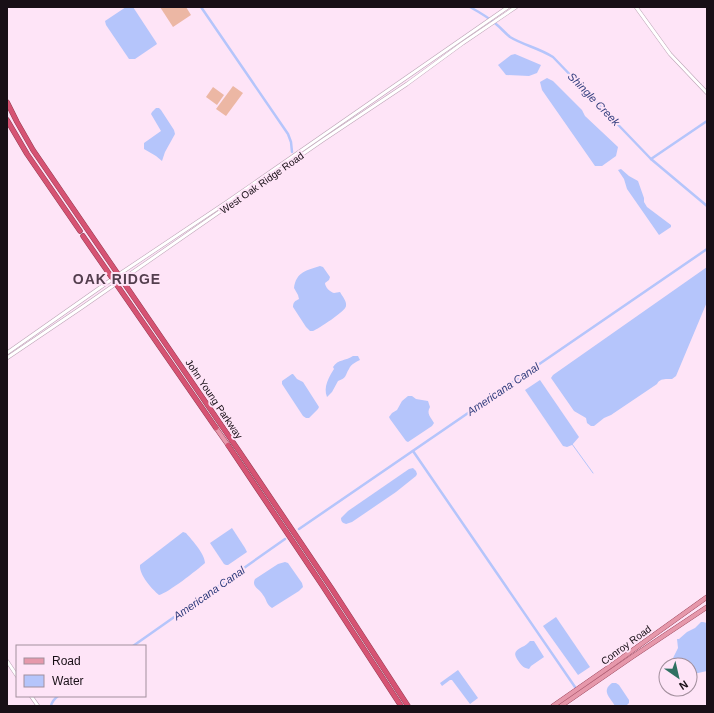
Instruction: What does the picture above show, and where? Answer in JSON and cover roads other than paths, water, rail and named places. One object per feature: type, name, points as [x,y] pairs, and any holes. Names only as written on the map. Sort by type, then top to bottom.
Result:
[{"type":"highway","name":"John Young Parkway","points":[[7,102],[28,141],[239,451],[408,706]]},
{"type":"highway","name":"John Young Parkway","points":[[7,120],[27,154],[80,231]]},
{"type":"highway","name":"John Young Parkway","points":[[83,236],[216,428]]},
{"type":"highway","name":"John Young Parkway","points":[[228,445],[401,706]]},
{"type":"highway","points":[[228,445],[234,450],[239,451]]},
{"type":"highway","points":[[322,585],[326,585],[332,590]]},
{"type":"main road","name":"John Young Parkway","points":[[80,231],[83,236]]},
{"type":"main road","name":"John Young Parkway","points":[[216,428],[228,445]]},
{"type":"main road","name":"Conroy Road","points":[[553,706],[707,597]]},
{"type":"main road","name":"Conroy Road","points":[[561,706],[707,607]]},
{"type":"street","name":"West Oak Ridge Road","points":[[8,353],[34,340],[237,201],[323,140],[323,138],[342,125],[359,110],[508,7]]},
{"type":"street","name":"West Oak Ridge Road","points":[[7,358],[8,353],[118,275],[264,176],[403,86],[515,7]]},
{"type":"street","points":[[636,7],[670,54],[707,93]]},
{"type":"street","points":[[492,23],[504,12],[504,10]]},
{"type":"street","points":[[435,63],[434,61],[445,54],[446,50]]},
{"type":"street","points":[[403,86],[408,79],[418,72],[419,69]]},
{"type":"street","points":[[237,201],[242,194],[264,179],[264,176]]},
{"type":"street","points":[[196,223],[199,227]]},
{"type":"street","points":[[34,340],[39,334],[58,321],[59,317]]},
{"type":"street","points":[[7,661],[16,674]]},
{"type":"street","points":[[32,697],[38,706]]},
{"type":"water","points":[[126,7],[133,7],[157,44],[135,59],[129,59],[106,25],[105,21]]},
{"type":"water","points":[[515,54],[541,65],[537,73],[529,76],[506,75],[498,65],[511,55]]},
{"type":"water","points":[[547,78],[553,81],[582,110],[585,116],[618,147],[616,156],[602,166],[595,166],[542,90],[540,82]]},
{"type":"water","points":[[156,108],[161,110],[175,134],[165,152],[162,161],[144,149],[144,143],[161,131],[151,114]]},
{"type":"water","points":[[621,169],[638,181],[647,207],[671,225],[671,227],[659,235],[627,189],[624,179],[618,170]]},
{"type":"water","points":[[320,266],[323,267],[330,277],[325,285],[331,292],[340,292],[345,300],[346,306],[342,312],[331,320],[316,330],[310,331],[293,307],[294,302],[299,299],[294,288],[297,278],[303,272]]},
{"type":"water","points":[[707,267],[707,302],[676,376],[672,379],[663,379],[611,415],[604,418],[594,426],[591,426],[587,423],[586,418],[574,411],[551,378],[553,375]]},
{"type":"water","points":[[353,356],[358,356],[360,360],[351,366],[327,397],[326,386],[334,369],[333,367],[340,361]]},
{"type":"water","points":[[292,374],[303,382],[319,407],[309,418],[303,416],[282,384],[282,381]]},
{"type":"water","points":[[540,380],[579,437],[572,445],[567,447],[563,446],[525,390]]},
{"type":"water","points":[[408,396],[428,401],[430,407],[429,414],[434,423],[432,426],[408,442],[389,417],[397,410],[402,401]]},
{"type":"water","points":[[413,468],[416,471],[416,476],[396,492],[352,522],[346,524],[343,523],[341,518],[348,511],[409,469]]},
{"type":"water","points":[[232,528],[247,552],[226,565],[210,543]]},
{"type":"water","points":[[183,532],[186,533],[198,547],[205,563],[175,586],[159,595],[144,577],[140,569],[140,565]]},
{"type":"water","points":[[285,562],[288,563],[302,583],[303,587],[272,608],[262,593],[255,586],[254,582],[255,579],[278,564]]},
{"type":"water","points":[[556,617],[590,667],[578,675],[543,626]]},
{"type":"water","points":[[701,622],[707,623],[707,671],[698,673],[698,657],[674,657],[678,648],[677,639],[695,628]]},
{"type":"water","points":[[530,641],[534,641],[544,657],[529,669],[521,665],[515,653]]},
{"type":"water","points":[[458,670],[478,698],[470,704],[452,680],[442,686],[440,683]]},
{"type":"water","points":[[612,683],[619,685],[629,700],[629,703],[626,706],[615,706],[609,697],[607,689]]},
{"type":"waterway","points":[[201,7],[288,134],[292,152]]},
{"type":"waterway","name":"Shingle Creek","points":[[470,7],[490,19],[510,37],[553,57],[651,159],[707,206]]},
{"type":"waterway","points":[[651,159],[707,121]]},
{"type":"waterway","name":"Americana Canal","points":[[299,529],[707,249]]},
{"type":"waterway","points":[[572,444],[593,473]]},
{"type":"waterway","points":[[413,451],[575,687]]},
{"type":"waterway","name":"Americana Canal","points":[[134,645],[285,539]]},
{"type":"waterway","name":"Americana Canal","points":[[51,706],[53,700],[57,697]]},
{"type":"district","name":"OAK RIDGE","points":[[117,279]]}]
